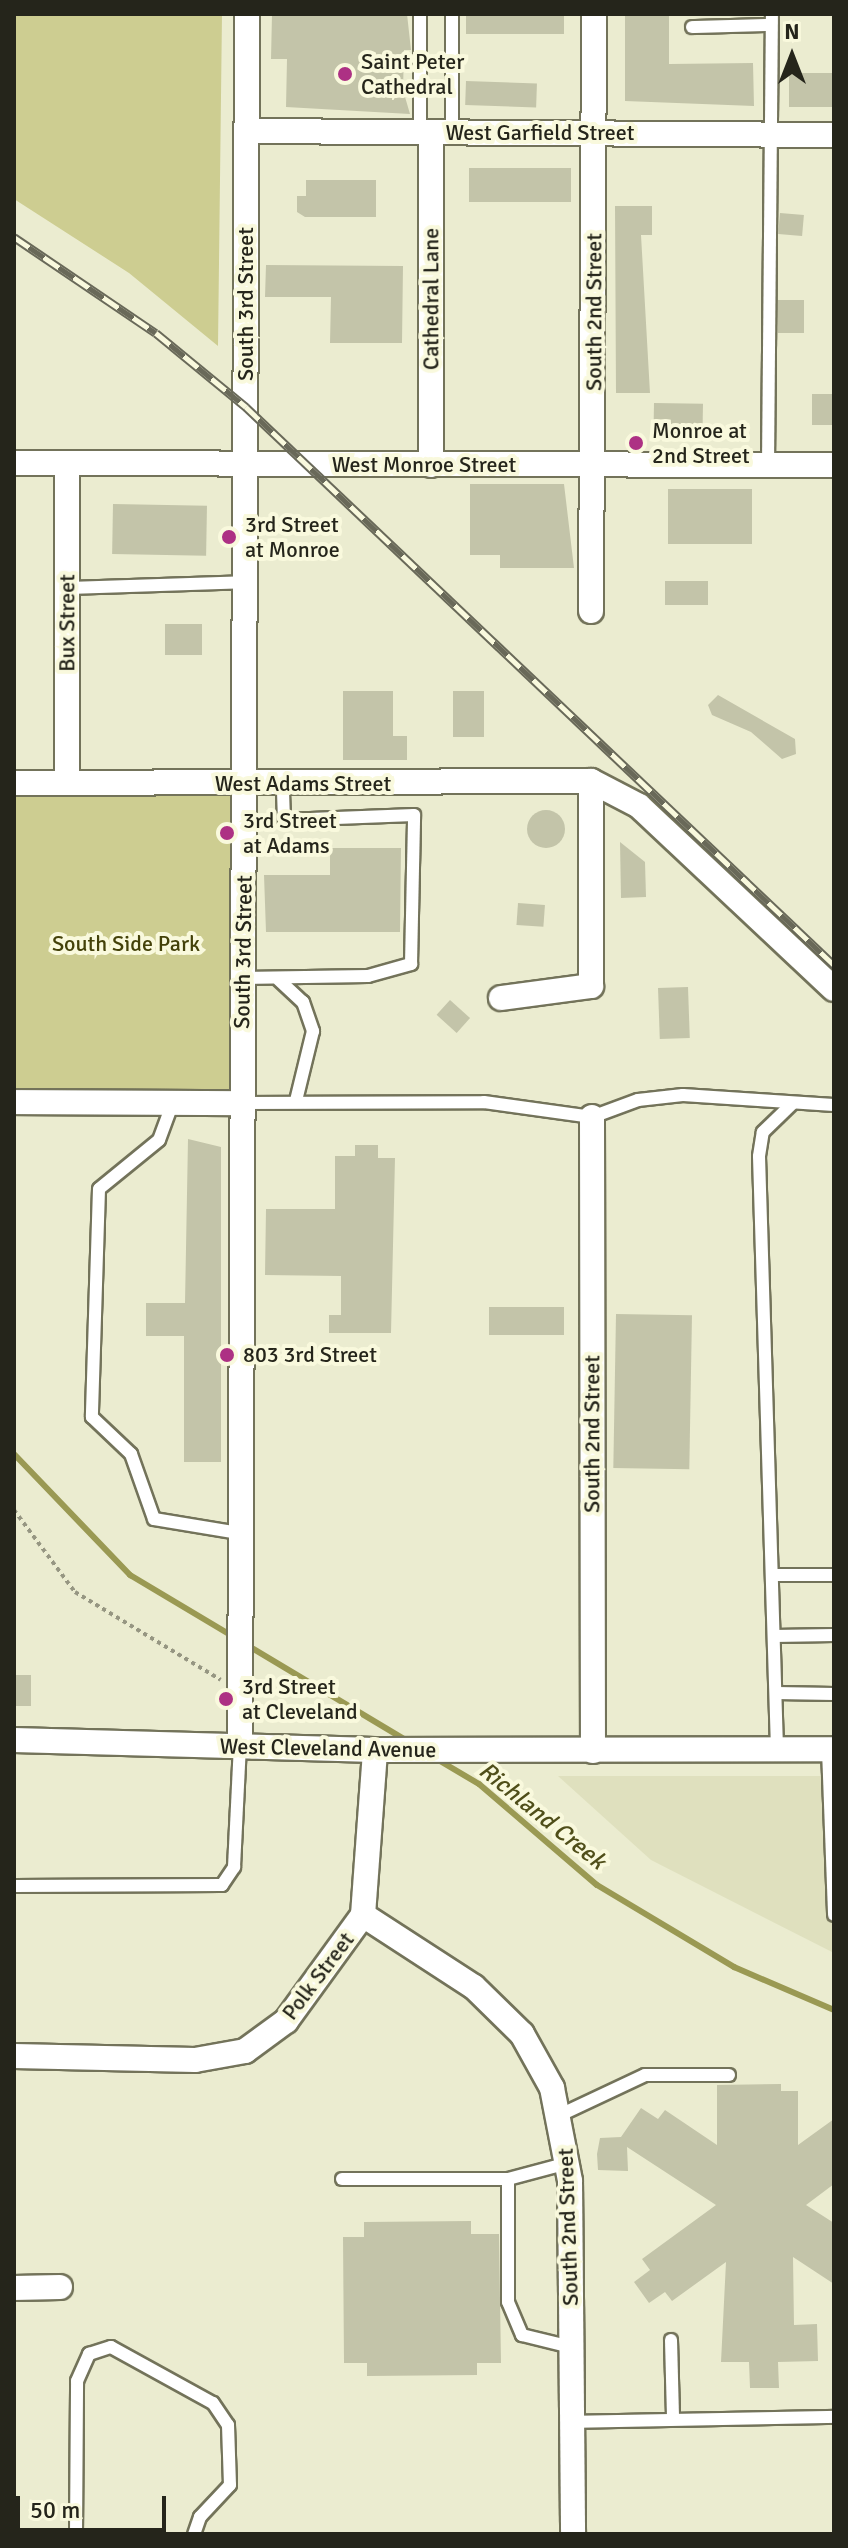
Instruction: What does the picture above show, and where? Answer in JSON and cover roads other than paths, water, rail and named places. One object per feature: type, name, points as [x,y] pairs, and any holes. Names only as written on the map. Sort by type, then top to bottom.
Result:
[{"type":"street","name":"South 3rd Street","points":[[240,1746],[247,14]]},
{"type":"street","name":"South 2nd Street","points":[[591,611],[594,14]]},
{"type":"street","name":"West Garfield Street","points":[[246,131],[834,135]]},
{"type":"street","name":"Cathedral Lane","points":[[431,465],[434,132]]},
{"type":"street","name":"West Monroe Street","points":[[14,463],[834,465]]},
{"type":"street","name":"Bux Street","points":[[67,463],[67,782]]},
{"type":"street","name":"West Adams Street","points":[[14,783],[283,786],[591,781]]},
{"type":"street","points":[[501,998],[591,986],[591,781],[639,806],[834,989]]},
{"type":"street","points":[[14,1102],[241,1103]]},
{"type":"street","name":"South 2nd Street","points":[[592,1117],[593,1751]]},
{"type":"street","name":"West Cleveland Avenue","points":[[14,1740],[379,1750],[831,1749]]},
{"type":"street","name":"Polk Street","points":[[14,2056],[195,2060],[245,2051],[286,2021],[363,1915],[379,1750]]},
{"type":"street","name":"South 2nd Street","points":[[363,1915],[474,1987],[522,2034],[560,2115],[568,2163],[573,2534]]},
{"type":"street","points":[[14,2288],[60,2287]]},
{"type":"lane","points":[[420,14],[434,132]]},
{"type":"lane","points":[[434,132],[452,14]]},
{"type":"lane","points":[[692,27],[770,20],[767,135],[768,465]]},
{"type":"lane","points":[[67,588],[245,582]]},
{"type":"lane","points":[[242,978],[279,980],[368,976],[411,964],[414,815],[284,820],[283,786]]},
{"type":"lane","points":[[279,980],[303,1002],[313,1031],[296,1101]]},
{"type":"lane","points":[[241,1103],[484,1102],[592,1117],[638,1100],[683,1095],[834,1105]]},
{"type":"lane","points":[[173,1102],[159,1140],[99,1189],[92,1417],[131,1454],[154,1519],[239,1533]]},
{"type":"lane","points":[[777,1749],[759,1156],[763,1132],[792,1104]]},
{"type":"lane","points":[[772,1575],[834,1575]]},
{"type":"lane","points":[[774,1636],[834,1635]]},
{"type":"lane","points":[[776,1693],[834,1694]]},
{"type":"lane","points":[[14,1886],[222,1885],[234,1867],[240,1746]]},
{"type":"lane","points":[[831,1749],[834,1915]]},
{"type":"lane","points":[[560,2115],[645,2075],[729,2075]]},
{"type":"lane","points":[[342,2179],[508,2179],[568,2163]]},
{"type":"lane","points":[[508,2179],[508,2302],[522,2335],[571,2347]]},
{"type":"lane","points":[[671,2340],[673,2419]]},
{"type":"lane","points":[[76,2534],[77,2381],[89,2354],[111,2347],[213,2403],[228,2425],[230,2485],[200,2517],[194,2534]]},
{"type":"lane","points":[[572,2422],[834,2417]]},
{"type":"waterway","name":"Richland Creek","points":[[14,1454],[130,1575],[234,1637]]},
{"type":"waterway","name":"Richland Creek","points":[[247,1645],[409,1742]]},
{"type":"waterway","name":"Richland Creek","points":[[435,1758],[479,1784],[597,1885],[734,1967],[834,2010]]},
{"type":"railway","points":[[14,237],[156,333],[246,407],[834,965]]},
{"type":"place","name":"Saint Peter Cathedral","points":[[345,74]]},
{"type":"place","name":"Monroe at 2nd Street","points":[[636,443]]},
{"type":"place","name":"3rd Street at Monroe","points":[[229,537]]},
{"type":"place","name":"3rd Street at Adams","points":[[227,833]]},
{"type":"place","name":"803 3rd Street","points":[[227,1355]]},
{"type":"place","name":"3rd Street at Cleveland","points":[[226,1699]]},
{"type":"park label","name":"South Side Park","points":[[126,944]]}]
